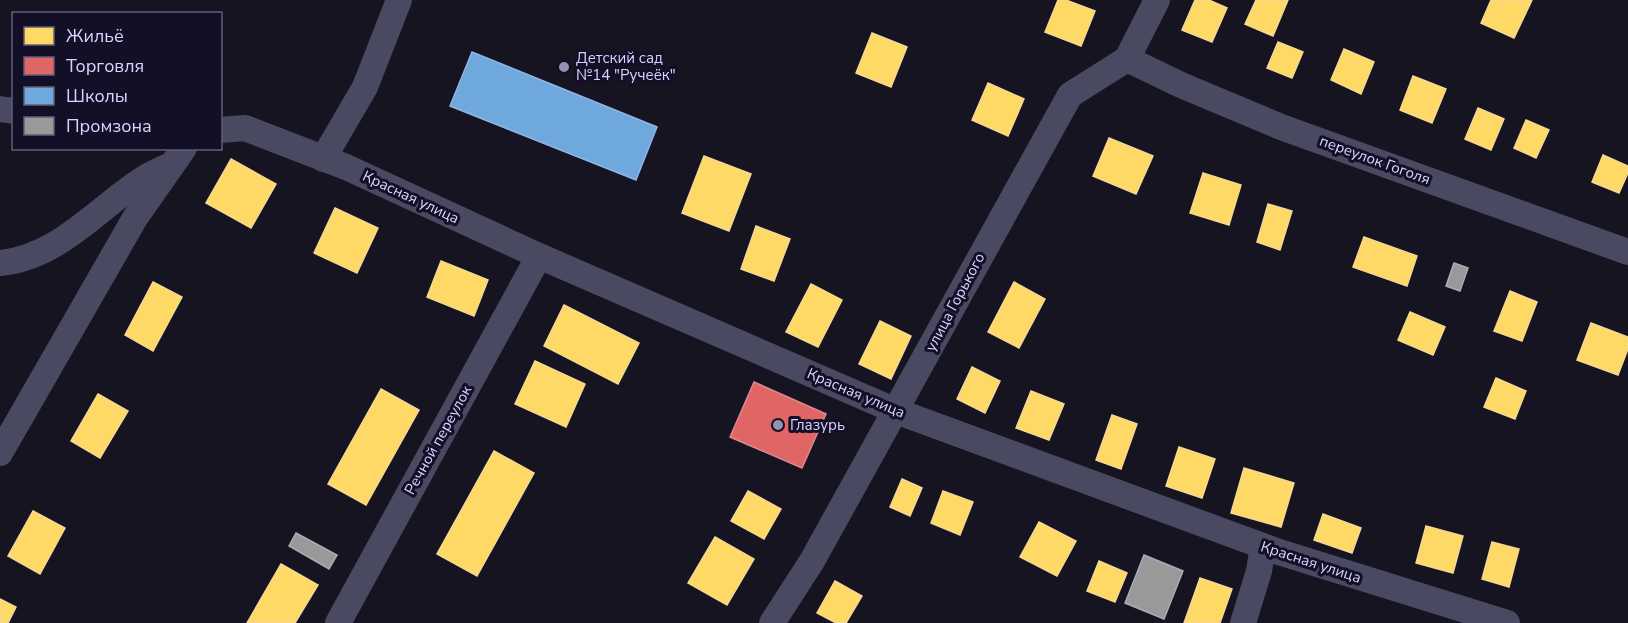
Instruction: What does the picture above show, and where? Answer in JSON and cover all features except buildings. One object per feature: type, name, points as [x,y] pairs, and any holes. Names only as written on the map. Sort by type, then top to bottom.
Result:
[{"type":"street","points":[[323,159],[365,87],[399,0]]},
{"type":"street","points":[[1127,59],[1157,0]]},
{"type":"street","name":"переулок Гоголя","points":[[1127,59],[1181,85],[1281,127],[1628,252]]},
{"type":"street","name":"улица Горького","points":[[772,623],[812,561],[1070,95],[1127,59]]},
{"type":"street","name":"Красная улица","points":[[222,130],[245,128],[346,167],[539,256],[896,411],[1263,546],[1507,623]]},
{"type":"street","points":[[0,263],[39,252],[69,236],[142,179],[178,156]]},
{"type":"street","points":[[0,453],[135,218],[178,156]]},
{"type":"street","name":"Речной переулок","points":[[338,623],[539,256]]},
{"type":"street","points":[[1243,623],[1263,546]]},
{"type":"place","name":"Детский сад №14 \"Ручеёк\"","points":[[564,67]]},
{"type":"place","name":"Глазурь","points":[[778,425]]}]
